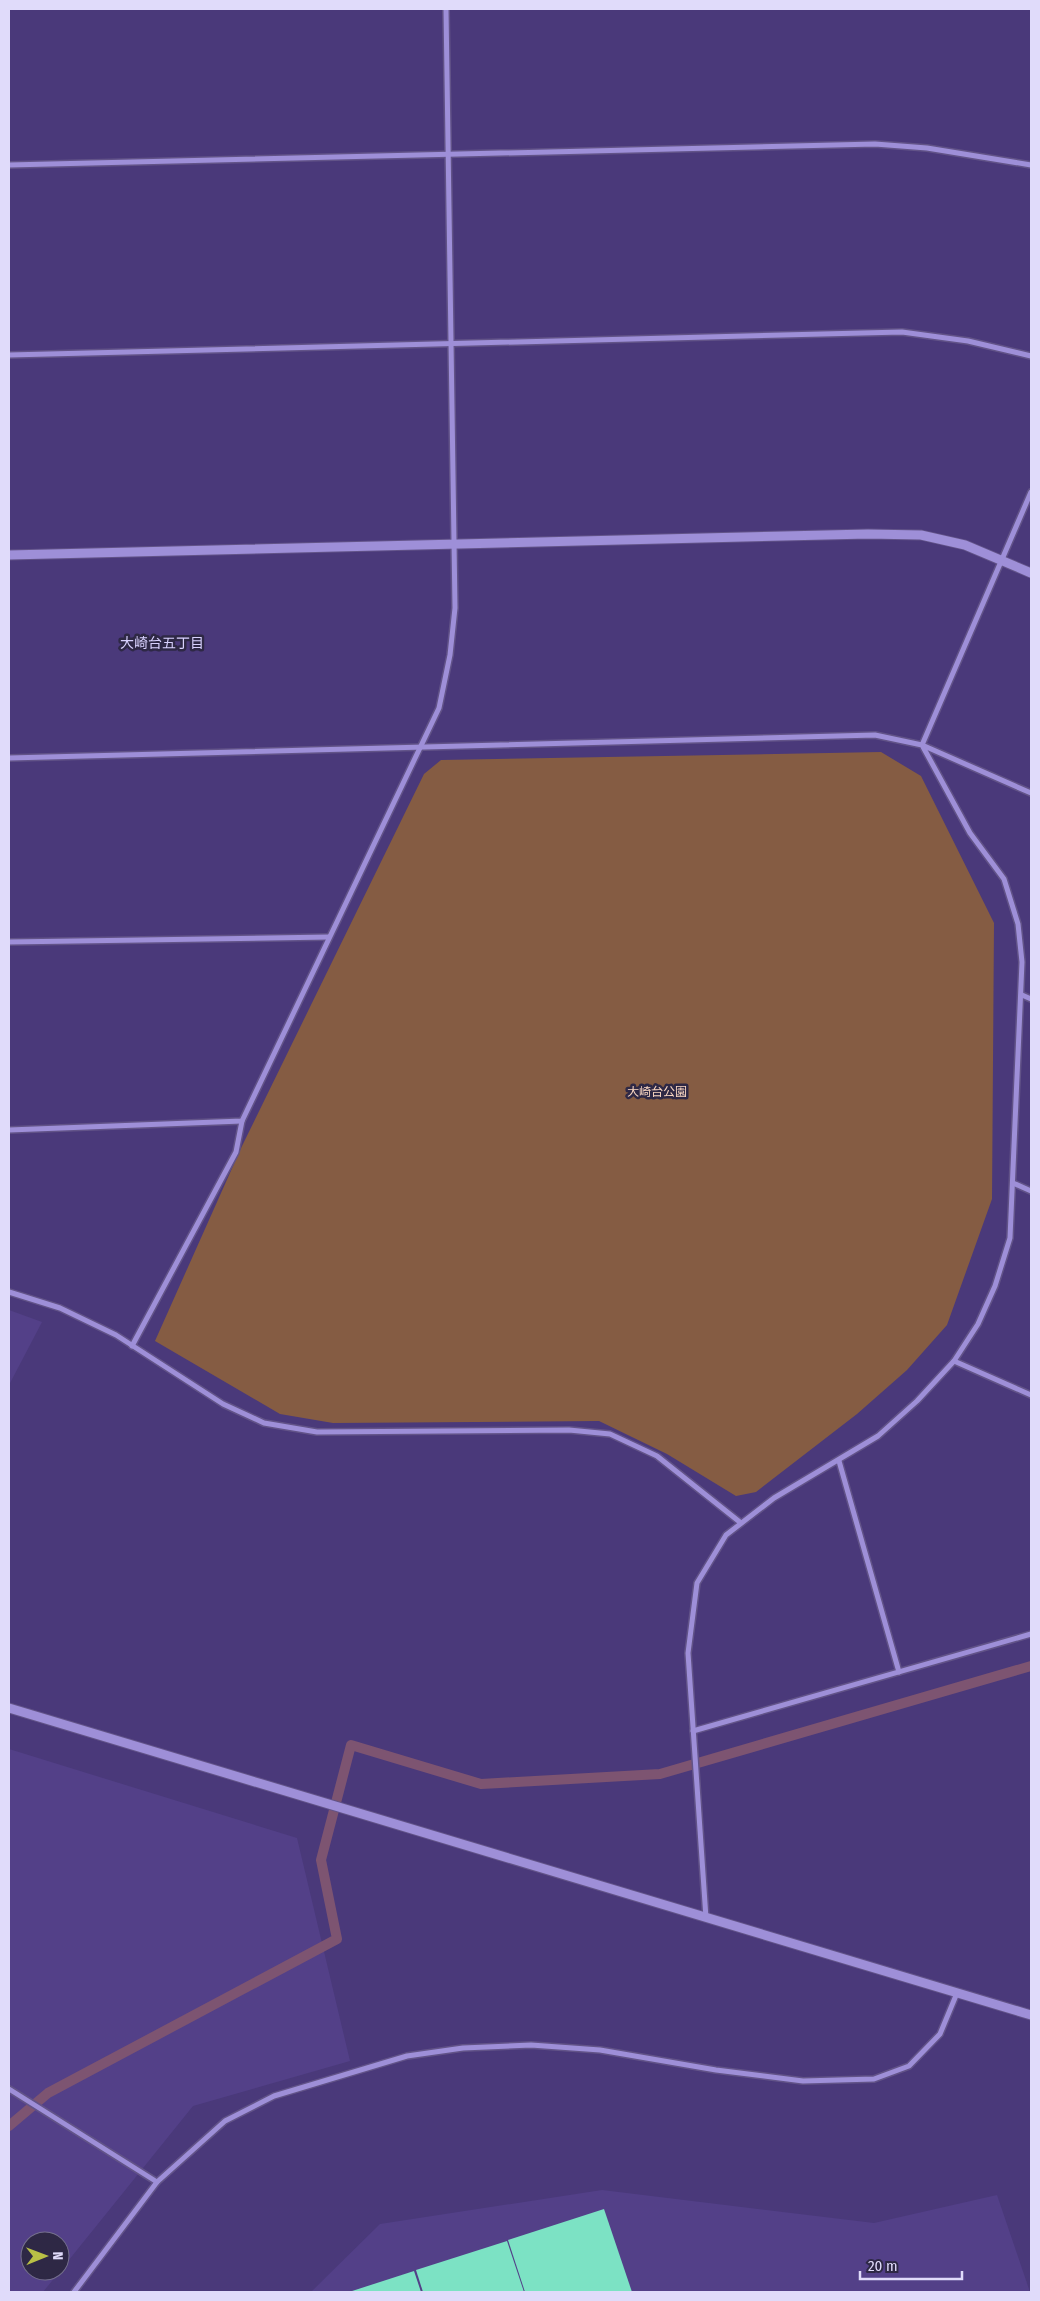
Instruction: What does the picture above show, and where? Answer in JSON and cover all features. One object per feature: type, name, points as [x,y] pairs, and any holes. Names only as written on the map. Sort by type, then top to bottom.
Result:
[{"type":"street","points":[[132,1346],[236,1152],[242,1121],[439,708],[450,655],[455,608],[446,9]]},
{"type":"street","points":[[9,164],[875,144],[927,148],[1031,165]]},
{"type":"street","points":[[9,355],[902,332],[968,341],[1031,356]]},
{"type":"street","points":[[922,745],[1031,492]]},
{"type":"street","points":[[9,555],[849,534],[921,535],[965,544],[1031,573]]},
{"type":"street","points":[[9,758],[875,734],[922,745],[1031,793]]},
{"type":"street","points":[[706,1919],[688,1653],[698,1583],[726,1535],[774,1498],[878,1436],[917,1401],[954,1361],[978,1324],[995,1286],[1010,1238],[1022,995],[1018,924],[1004,879],[970,833],[922,745]]},
{"type":"street","points":[[9,942],[329,937]]},
{"type":"street","points":[[1022,995],[1031,999]]},
{"type":"street","points":[[9,1130],[242,1121]]},
{"type":"street","points":[[1013,1183],[1031,1191]]},
{"type":"street","points":[[9,1292],[60,1308],[116,1335],[222,1404],[264,1422],[317,1432],[569,1430],[610,1434],[657,1456],[741,1523]]},
{"type":"street","points":[[954,1361],[1031,1395]]},
{"type":"street","points":[[839,1460],[899,1672]]},
{"type":"street","points":[[693,1731],[1031,1634]]},
{"type":"street","points":[[9,1708],[706,1919],[1031,2014]]},
{"type":"street","points":[[74,2292],[157,2182],[225,2120],[274,2096],[407,2056],[462,2048],[531,2045],[600,2050],[716,2070],[803,2081],[874,2079],[909,2066],[940,2034],[957,1992]]},
{"type":"street","points":[[9,2089],[157,2182]]},
{"type":"shaded area","points":[[9,1310],[42,1322],[9,1385]]},
{"type":"shaded area","points":[[9,1749],[297,1838],[350,2061],[193,2106],[70,2259],[70,2231],[20,2231],[20,2281],[52,2281],[43,2292],[9,2292]]},
{"type":"shaded area","points":[[602,2190],[874,2223],[997,2195],[1030,2292],[311,2292],[380,2224]]},
{"type":"green space","name":"大崎台公園","points":[[881,752],[921,776],[994,923],[992,1199],[947,1325],[907,1370],[857,1414],[756,1492],[736,1496],[667,1454],[599,1421],[333,1423],[280,1414],[155,1341],[242,1146],[424,774],[441,760]]},
{"type":"building","points":[[604,2209],[632,2292],[525,2292],[508,2240]]},
{"type":"building","points":[[507,2241],[524,2292],[423,2292],[416,2270]]},
{"type":"building","points":[[414,2271],[421,2292],[349,2292]]},
{"type":"waterway","points":[[9,2126],[48,2093],[337,1939],[321,1860],[351,1745],[481,1784],[660,1774],[1031,1666]]},
{"type":"district","name":"大崎台五丁目","points":[[162,643]]}]
